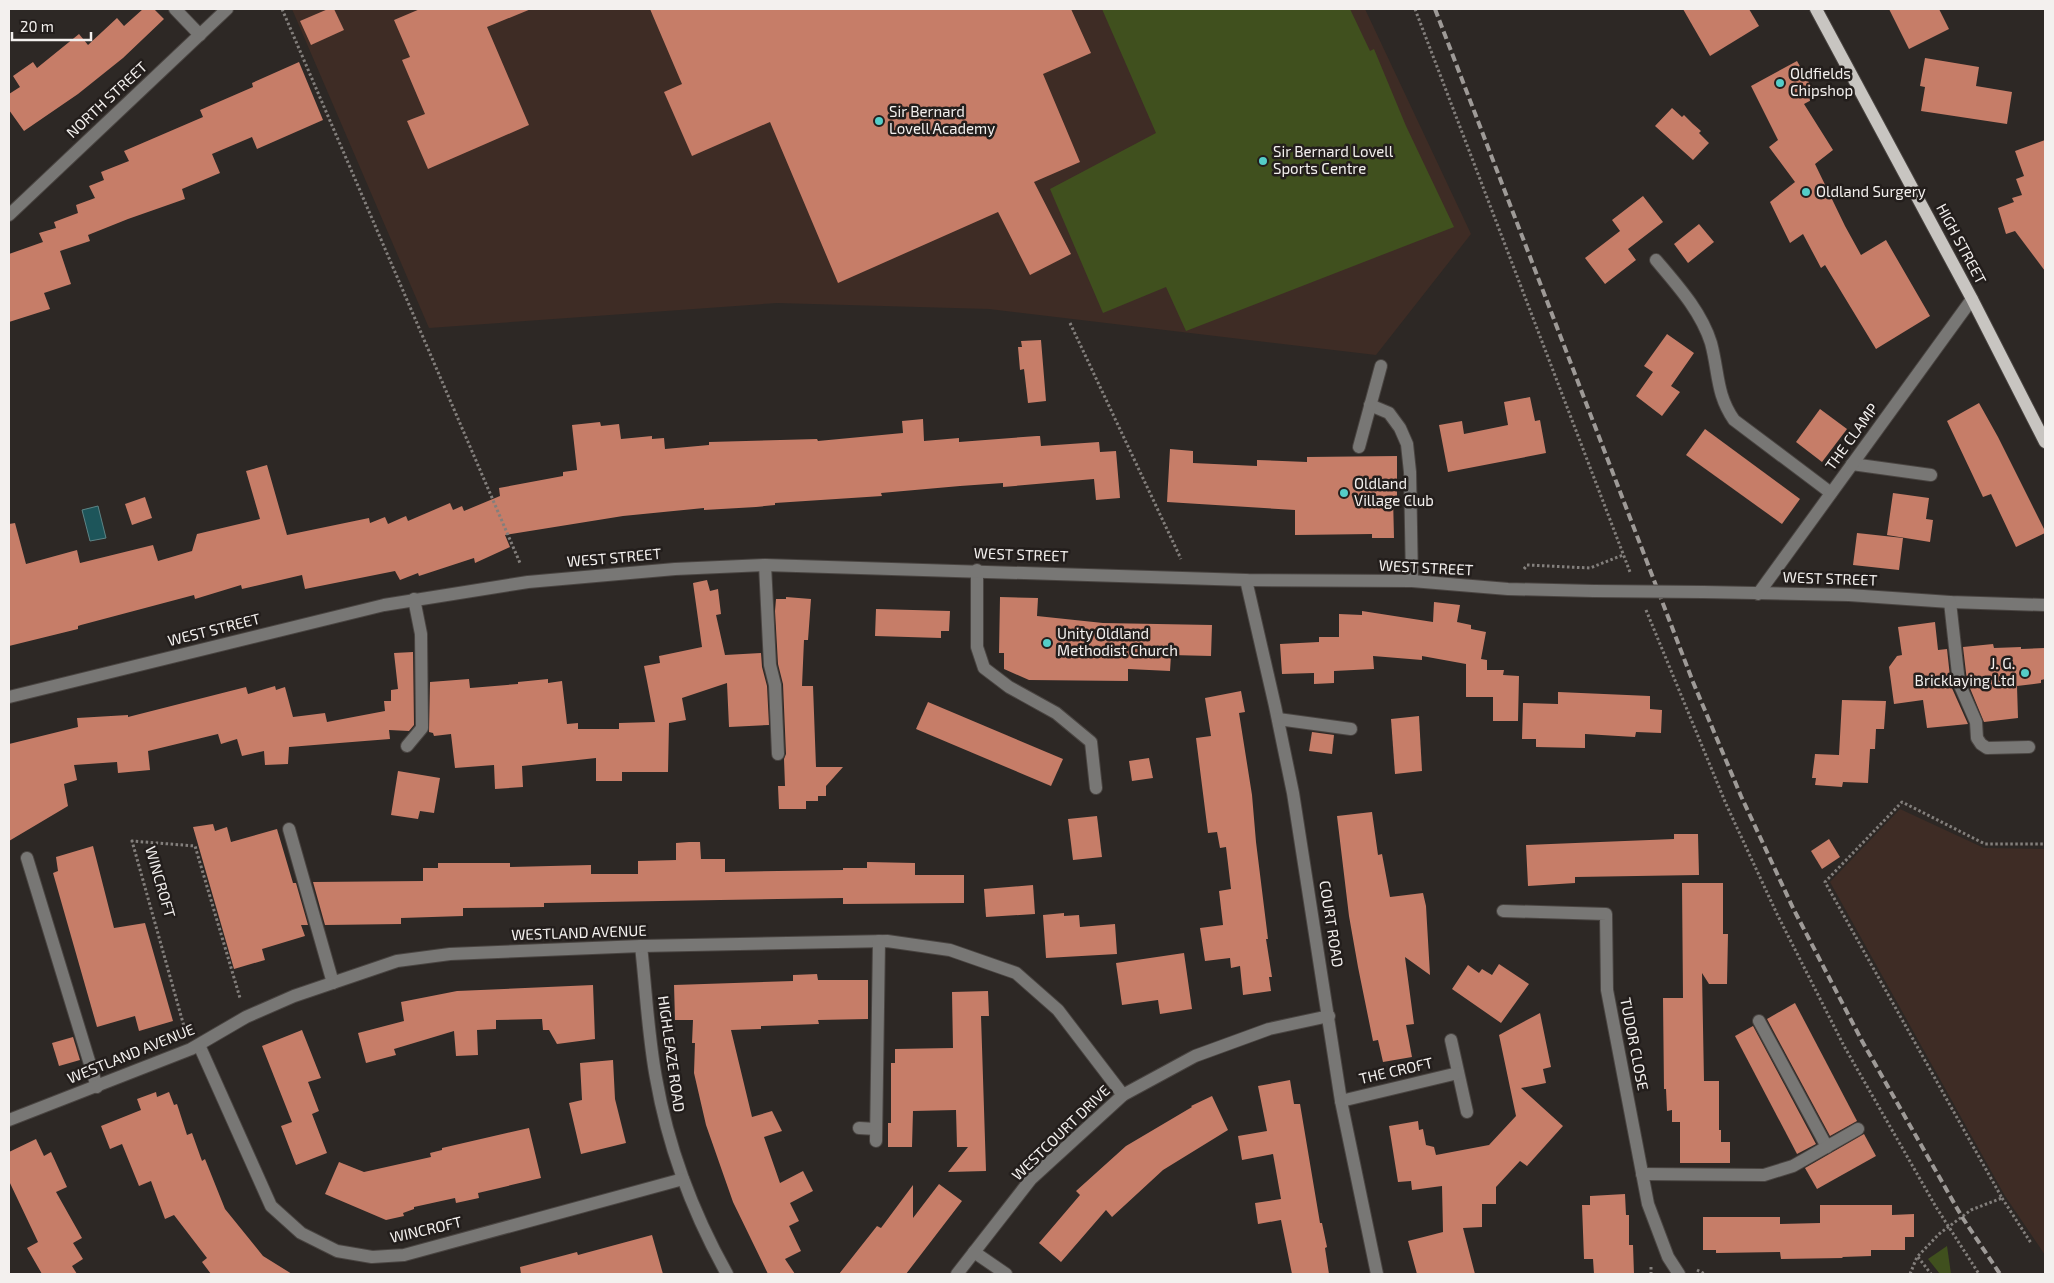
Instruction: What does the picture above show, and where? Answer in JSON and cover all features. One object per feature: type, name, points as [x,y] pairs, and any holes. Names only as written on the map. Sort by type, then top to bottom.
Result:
[{"type":"main road","name":"HIGH STREET","points":[[1816,9],[1972,299],[2045,442]]},
{"type":"street","points":[[175,9],[200,35]]},
{"type":"street","name":"NORTH STREET","points":[[10,210],[227,9]]},
{"type":"street","points":[[1656,260],[1693,305],[1710,343],[1724,406],[1734,420],[1831,493]]},
{"type":"street","name":"THE CLAMP","points":[[1758,594],[1972,299]]},
{"type":"street","points":[[1359,447],[1381,366]]},
{"type":"street","points":[[1370,405],[1389,413],[1400,428],[1407,444],[1410,472],[1412,581]]},
{"type":"street","points":[[1852,464],[1931,475]]},
{"type":"street","points":[[765,564],[770,665],[775,685],[778,754]]},
{"type":"street","name":"WEST STREET","points":[[9,697],[414,599],[528,582],[675,569],[765,564],[1246,580],[1412,581],[1508,589],[1849,595],[1950,602],[2045,605]]},
{"type":"street","points":[[977,570],[977,647],[984,668],[1008,688],[1056,713],[1091,742],[1096,788]]},
{"type":"street","name":"COURT ROAD","points":[[1246,580],[1293,793],[1341,1100],[1377,1274]]},
{"type":"street","points":[[407,746],[422,728],[420,634],[414,599]]},
{"type":"street","points":[[1950,602],[1959,683],[1976,722],[1977,738],[1987,748],[2028,747]]},
{"type":"street","points":[[1278,719],[1351,729]]},
{"type":"street","points":[[289,830],[333,983]]},
{"type":"street","points":[[27,858],[97,1087]]},
{"type":"street","name":"TUDOR CLOSE","points":[[1503,910],[1606,914],[1608,990],[1642,1174],[1648,1204],[1668,1257],[1678,1274]]},
{"type":"street","points":[[860,1128],[876,1135],[879,941]]},
{"type":"street","name":"WESTLAND AVENUE","points":[[9,1120],[195,1047],[246,1017],[294,996],[398,961],[450,954],[641,946],[879,941],[950,950],[1016,973],[1058,1010],[1123,1095]]},
{"type":"street","name":"HIGHLEAZE ROAD","points":[[641,946],[656,1078],[665,1122],[683,1179],[709,1242],[727,1274]]},
{"type":"street","name":"WESTCOURT DRIVE","points":[[957,1274],[1031,1179],[1123,1095],[1195,1056],[1269,1029],[1329,1016]]},
{"type":"street","points":[[1759,1021],[1828,1147]]},
{"type":"street","points":[[1452,1040],[1467,1112]]},
{"type":"street","name":"WINCROFT","points":[[195,1047],[271,1206],[301,1234],[337,1251],[372,1257],[404,1255],[683,1179]]},
{"type":"street","name":"THE CROFT","points":[[1341,1100],[1458,1073]]},
{"type":"street","points":[[1642,1174],[1764,1176],[1793,1166],[1858,1129]]},
{"type":"street","points":[[974,1252],[1006,1274]]},
{"type":"path","points":[[282,9],[528,582]]},
{"type":"path","points":[[1415,9],[1630,573]]},
{"type":"path","points":[[1070,323],[1190,577]]},
{"type":"path","points":[[1590,568],[1622,555]]},
{"type":"path","points":[[1642,601],[1726,804],[1777,914],[1844,1046],[1949,1228],[1979,1274]]},
{"type":"path","points":[[2031,1242],[2002,1198],[1825,882],[1902,802],[1985,844],[2045,844]]},
{"type":"path","name":"WINCROFT","points":[[195,1047],[132,841],[195,846],[246,1017]]},
{"type":"path","points":[[1910,1274],[1918,1257],[1939,1234],[1971,1210],[2002,1198]]},
{"type":"path","points":[[1918,1257],[1932,1274]]},
{"type":"shaded area","name":"Sir Bernard Lovell Academy","points":[[292,9],[1365,9],[1471,234],[1376,355],[989,309],[777,303],[429,328]]},
{"type":"shaded area","points":[[1900,809],[1984,848],[2045,849],[2045,1255],[2005,1196],[1830,882]]},
{"type":"green space","name":"Sir Bernard Lovell Sports Centre","points":[[1102,9],[1350,9],[1370,51],[1374,49],[1406,126],[1454,227],[1186,331],[1166,287],[1103,313],[1050,189],[1156,133]]},
{"type":"green space","points":[[1947,1246],[1951,1274],[1940,1274],[1928,1259]]},
{"type":"water","points":[[98,506],[106,538],[90,541],[82,510]]},
{"type":"building","points":[[143,9],[154,9],[164,19],[123,58],[78,94],[24,131],[9,110],[9,94],[20,87],[13,76],[33,62],[37,68],[79,34],[88,45],[117,18],[124,26]]},
{"type":"building","points":[[328,9],[334,9],[344,30],[311,45],[300,21]]},
{"type":"building","points":[[420,9],[531,9],[487,27],[529,125],[428,169],[407,121],[425,114],[402,60],[410,57],[394,20]]},
{"type":"building","points":[[650,9],[1071,9],[1091,53],[1043,74],[1080,162],[1034,182],[1071,254],[1030,275],[998,212],[838,283],[770,122],[692,156],[664,92],[682,84]]},
{"type":"building","points":[[1683,9],[1749,9],[1759,26],[1710,56]]},
{"type":"building","points":[[1889,9],[1939,9],[1949,29],[1909,49]]},
{"type":"building","points":[[1925,58],[1979,67],[1976,86],[2012,92],[2007,124],[1921,111],[1925,87],[1920,86]]},
{"type":"building","points":[[1797,61],[1817,97],[1804,104],[1833,150],[1815,164],[1845,226],[1861,255],[1886,240],[1930,316],[1876,349],[1825,265],[1821,268],[1803,234],[1790,243],[1770,202],[1795,182],[1769,147],[1778,140],[1751,86]]},
{"type":"building","points":[[299,62],[323,120],[257,149],[252,137],[212,154],[220,173],[182,189],[185,199],[88,235],[90,241],[60,251],[71,284],[44,293],[50,309],[9,322],[9,254],[43,242],[39,233],[56,228],[54,222],[78,213],[76,205],[95,198],[89,186],[104,180],[101,172],[129,161],[124,151],[203,117],[200,110],[253,87],[252,83]]},
{"type":"building","points":[[1672,108],[1682,117],[1684,115],[1701,131],[1699,133],[1709,143],[1693,160],[1655,126]]},
{"type":"building","points":[[2045,140],[2045,271],[2015,231],[2006,234],[1998,208],[2014,202],[2012,198],[2022,195],[2016,179],[2024,176],[2015,151]]},
{"type":"building","points":[[1643,196],[1663,222],[1628,249],[1636,260],[1605,284],[1585,258],[1620,231],[1612,220]]},
{"type":"building","points":[[1699,224],[1714,242],[1688,263],[1674,244]]},
{"type":"building","points":[[1667,334],[1694,353],[1671,386],[1680,392],[1662,416],[1636,396],[1653,372],[1644,366]]},
{"type":"building","points":[[1041,340],[1046,401],[1028,403],[1024,369],[1020,370],[1018,347],[1022,347],[1021,341]]},
{"type":"building","points":[[1530,397],[1535,421],[1540,420],[1546,453],[1448,472],[1439,425],[1462,421],[1464,434],[1508,425],[1504,402]]},
{"type":"building","points":[[1979,403],[2045,531],[2045,533],[2016,547],[1991,494],[1983,497],[1947,421]]},
{"type":"building","points":[[1820,409],[1847,429],[1822,462],[1796,442]]},
{"type":"building","points":[[923,419],[924,441],[959,438],[959,442],[1040,436],[1041,446],[1099,442],[1100,452],[1116,451],[1120,498],[1096,500],[1094,479],[1003,487],[1003,483],[960,486],[881,493],[882,496],[775,503],[775,505],[756,507],[704,510],[704,508],[623,516],[505,535],[510,547],[475,563],[474,558],[419,576],[418,573],[400,580],[395,571],[305,589],[302,575],[242,589],[241,585],[195,599],[194,595],[81,625],[78,626],[78,629],[9,646],[9,524],[15,523],[26,564],[77,550],[80,563],[153,545],[158,561],[192,551],[197,534],[260,519],[246,471],[267,465],[287,535],[369,518],[370,523],[385,517],[388,524],[406,516],[408,521],[450,503],[453,510],[462,506],[464,511],[500,496],[499,488],[563,476],[563,472],[577,470],[572,425],[600,422],[601,426],[619,424],[621,439],[652,436],[652,439],[664,438],[665,449],[709,445],[709,442],[817,439],[818,441],[903,433],[902,421]]},
{"type":"building","points":[[1705,429],[1800,499],[1782,524],[1686,455]]},
{"type":"building","points":[[1170,449],[1193,451],[1193,463],[1257,466],[1257,460],[1307,462],[1307,457],[1397,456],[1397,497],[1393,497],[1394,538],[1372,538],[1372,534],[1295,535],[1295,510],[1167,502]]},
{"type":"building","points":[[1893,493],[1929,498],[1926,519],[1933,520],[1930,542],[1887,535]]},
{"type":"building","points":[[145,497],[152,518],[132,525],[125,504]]},
{"type":"building","points":[[1857,533],[1903,538],[1899,570],[1853,565]]},
{"type":"building","points":[[707,580],[710,591],[718,589],[721,614],[716,615],[725,655],[761,653],[762,667],[767,686],[769,725],[729,727],[727,683],[682,698],[686,720],[669,723],[668,772],[622,772],[622,781],[596,781],[596,758],[522,766],[523,787],[495,789],[494,765],[455,768],[451,734],[434,736],[433,733],[429,732],[430,682],[469,679],[470,688],[518,684],[518,682],[548,679],[548,683],[562,681],[567,724],[578,723],[578,729],[619,729],[619,723],[655,722],[644,666],[660,663],[659,656],[702,647],[693,583]]},
{"type":"building","points":[[786,597],[811,599],[808,640],[804,640],[802,686],[813,686],[816,767],[843,767],[826,786],[826,796],[818,796],[818,801],[806,801],[806,809],[779,809],[778,786],[785,786],[784,759],[786,754],[783,684],[778,664],[775,611],[776,599],[786,599]]},
{"type":"building","points":[[1000,597],[1038,598],[1037,616],[1103,623],[1212,625],[1211,656],[1171,655],[1170,671],[1128,669],[1128,681],[1029,680],[1004,669],[1004,653],[999,653]]},
{"type":"building","points":[[1434,602],[1460,605],[1457,622],[1471,625],[1471,629],[1486,632],[1481,659],[1487,660],[1487,670],[1504,670],[1503,675],[1519,676],[1518,721],[1493,721],[1493,697],[1466,697],[1466,664],[1422,656],[1422,660],[1373,656],[1374,669],[1334,671],[1334,683],[1314,684],[1314,673],[1282,674],[1280,644],[1319,642],[1319,637],[1339,637],[1339,614],[1362,615],[1362,611],[1433,622]]},
{"type":"building","points":[[876,609],[950,611],[949,631],[941,631],[941,638],[875,636]]},
{"type":"building","points":[[1935,622],[1938,650],[1947,649],[1951,686],[1968,724],[1927,728],[1923,700],[1894,704],[1889,667],[1897,656],[1902,655],[1898,627]]},
{"type":"building","points":[[1993,644],[1994,648],[2045,648],[2045,679],[2041,680],[2041,683],[2017,686],[2018,718],[1984,722],[1967,681],[1963,647]]},
{"type":"building","points":[[413,652],[414,725],[409,731],[389,730],[390,739],[289,747],[288,764],[265,765],[264,751],[242,756],[237,739],[221,744],[218,734],[148,751],[150,770],[118,773],[117,762],[74,765],[77,780],[64,784],[68,806],[9,841],[9,744],[78,727],[77,718],[128,715],[128,717],[246,687],[248,694],[275,686],[276,690],[285,687],[293,717],[325,713],[327,722],[385,711],[384,701],[391,701],[391,690],[398,689],[394,653]]},
{"type":"building","points":[[1241,691],[1245,712],[1239,713],[1252,795],[1268,939],[1266,939],[1272,977],[1269,977],[1271,991],[1243,995],[1240,966],[1231,968],[1230,958],[1205,961],[1200,928],[1223,925],[1219,891],[1231,889],[1226,847],[1220,848],[1217,832],[1208,833],[1196,738],[1211,736],[1205,698]]},
{"type":"building","points":[[1558,692],[1650,696],[1650,709],[1662,710],[1661,733],[1636,732],[1635,737],[1585,734],[1585,748],[1536,747],[1536,739],[1522,739],[1523,703],[1558,704]]},
{"type":"building","points":[[1842,700],[1886,701],[1884,729],[1876,729],[1875,749],[1870,749],[1868,783],[1843,782],[1842,787],[1815,785],[1816,778],[1812,778],[1815,754],[1839,755]]},
{"type":"building","points":[[928,702],[1063,759],[1051,786],[916,729]]},
{"type":"building","points":[[1419,716],[1422,771],[1395,774],[1391,719]]},
{"type":"building","points":[[1312,732],[1334,735],[1332,754],[1309,751]]},
{"type":"building","points":[[1149,758],[1153,778],[1132,781],[1129,761]]},
{"type":"building","points":[[398,771],[440,778],[434,813],[420,811],[418,819],[391,815]]},
{"type":"building","points":[[1372,812],[1378,855],[1382,854],[1390,897],[1423,893],[1426,906],[1430,975],[1405,957],[1414,1024],[1406,1025],[1412,1057],[1383,1062],[1378,1040],[1373,1041],[1358,967],[1349,916],[1337,816]]},
{"type":"building","points":[[1097,816],[1102,857],[1073,860],[1068,819]]},
{"type":"building","points":[[213,824],[215,831],[227,827],[231,842],[277,829],[308,925],[301,925],[305,936],[262,949],[265,960],[234,969],[193,827]]},
{"type":"building","points":[[1674,834],[1698,834],[1699,875],[1575,877],[1575,883],[1528,886],[1526,845],[1674,839]]},
{"type":"building","points":[[1829,839],[1840,857],[1822,869],[1811,851]]},
{"type":"building","points":[[700,842],[701,859],[725,859],[725,872],[843,870],[843,868],[867,868],[867,862],[915,863],[915,875],[964,875],[964,903],[843,904],[843,898],[544,903],[544,907],[463,908],[463,916],[401,918],[401,924],[325,925],[313,882],[423,881],[423,868],[438,868],[438,863],[510,863],[510,867],[591,865],[591,874],[638,874],[638,861],[676,860],[676,843]]},
{"type":"building","points":[[93,846],[114,928],[145,923],[173,1021],[139,1031],[135,1016],[97,1027],[53,873],[58,871],[56,857]]},
{"type":"building","points":[[1682,883],[1723,883],[1723,934],[1728,934],[1727,984],[1709,984],[1702,973],[1704,1081],[1719,1081],[1719,1130],[1721,1130],[1721,1142],[1730,1142],[1730,1163],[1680,1163],[1680,1122],[1672,1122],[1672,1110],[1667,1111],[1666,1089],[1664,1089],[1663,998],[1683,998]]},
{"type":"building","points":[[1033,885],[1035,914],[986,917],[984,889]]},
{"type":"building","points":[[1064,913],[1064,916],[1079,915],[1080,927],[1115,924],[1117,954],[1046,958],[1043,915]]},
{"type":"building","points":[[1184,953],[1192,1009],[1160,1014],[1158,1000],[1122,1005],[1116,963]]},
{"type":"building","points":[[1499,964],[1529,984],[1501,1023],[1452,989],[1468,965],[1479,973],[1482,969],[1492,975]]},
{"type":"building","points":[[817,974],[818,980],[868,980],[868,1019],[818,1020],[819,1024],[761,1026],[761,1029],[731,1030],[752,1117],[772,1111],[782,1131],[764,1137],[780,1183],[803,1171],[813,1191],[790,1203],[799,1221],[789,1226],[801,1251],[785,1259],[795,1274],[768,1274],[733,1202],[706,1125],[694,1073],[695,1043],[692,1043],[693,1020],[675,1020],[674,985],[793,981],[793,975]]},
{"type":"building","points":[[593,985],[595,1039],[557,1044],[549,1030],[543,1030],[542,1019],[496,1020],[496,1029],[477,1030],[478,1055],[456,1056],[454,1031],[394,1049],[396,1055],[366,1063],[358,1033],[404,1021],[401,1002],[457,991]]},
{"type":"building","points":[[988,991],[989,1016],[981,1016],[986,1171],[948,1172],[968,1147],[957,1147],[956,1110],[913,1111],[912,1147],[888,1147],[888,1123],[891,1123],[891,1063],[895,1063],[895,1049],[953,1048],[952,992]]},
{"type":"building","points":[[1795,1003],[1857,1121],[1830,1136],[1767,1019]]},
{"type":"building","points":[[1540,1013],[1551,1067],[1543,1069],[1546,1083],[1521,1088],[1563,1126],[1527,1166],[1520,1161],[1496,1187],[1496,1204],[1482,1204],[1482,1227],[1463,1228],[1475,1274],[1417,1274],[1408,1241],[1443,1232],[1442,1186],[1412,1190],[1411,1181],[1398,1182],[1389,1126],[1418,1121],[1419,1130],[1423,1129],[1426,1145],[1434,1147],[1436,1155],[1489,1145],[1516,1116],[1499,1035]]},
{"type":"building","points":[[1753,1026],[1816,1144],[1797,1154],[1735,1036]]},
{"type":"building","points":[[302,1030],[321,1078],[308,1082],[319,1111],[312,1114],[327,1153],[296,1165],[281,1126],[292,1122],[262,1046]]},
{"type":"building","points":[[73,1037],[80,1060],[59,1066],[52,1043]]},
{"type":"building","points":[[613,1060],[615,1099],[626,1143],[581,1154],[569,1103],[582,1100],[580,1063]]},
{"type":"building","points":[[1290,1080],[1294,1104],[1300,1104],[1320,1223],[1322,1223],[1327,1247],[1325,1248],[1329,1274],[1292,1274],[1281,1220],[1258,1224],[1255,1203],[1281,1199],[1273,1154],[1242,1160],[1238,1136],[1267,1131],[1258,1086]]},
{"type":"building","points":[[156,1092],[157,1097],[169,1092],[174,1105],[177,1104],[187,1135],[192,1133],[202,1161],[205,1159],[225,1209],[263,1256],[292,1274],[211,1274],[202,1262],[207,1258],[174,1215],[165,1219],[151,1181],[139,1186],[122,1144],[110,1149],[101,1126],[141,1110],[137,1099]]},
{"type":"building","points":[[1212,1096],[1228,1130],[1163,1170],[1112,1217],[1106,1210],[1061,1262],[1039,1243],[1080,1195],[1076,1191],[1126,1146],[1191,1106]]},
{"type":"building","points":[[529,1128],[541,1178],[478,1193],[479,1198],[456,1203],[455,1198],[414,1207],[414,1209],[403,1213],[404,1216],[386,1220],[325,1194],[339,1162],[364,1172],[431,1157],[430,1153],[442,1150],[442,1148]]},
{"type":"building","points":[[1864,1134],[1876,1156],[1817,1189],[1805,1168]]},
{"type":"building","points":[[36,1139],[44,1156],[51,1152],[67,1187],[56,1192],[82,1238],[73,1243],[83,1259],[72,1266],[77,1274],[42,1274],[27,1248],[38,1242],[9,1181],[9,1152]]},
{"type":"building","points":[[939,1184],[962,1201],[906,1274],[839,1274],[877,1226],[881,1228],[913,1185],[913,1218]]},
{"type":"building","points":[[1625,1194],[1626,1215],[1629,1215],[1629,1245],[1633,1245],[1634,1274],[1594,1274],[1593,1259],[1584,1259],[1582,1205],[1590,1205],[1590,1196]]},
{"type":"building","points":[[1820,1205],[1892,1205],[1892,1215],[1914,1214],[1914,1237],[1905,1237],[1905,1250],[1871,1250],[1871,1256],[1843,1258],[1781,1259],[1780,1252],[1716,1253],[1716,1250],[1703,1250],[1703,1217],[1780,1217],[1780,1224],[1820,1223]]},
{"type":"building","points":[[652,1235],[663,1274],[521,1274],[520,1267],[577,1252],[578,1255]]},
{"type":"railway","points":[[1435,9],[1693,682],[1741,796],[1793,908],[1862,1041],[1962,1217],[2000,1274]]},
{"type":"place","name":"Oldfields Chipshop","points":[[1780,83]]},
{"type":"place","name":"Sir Bernard Lovell Academy","points":[[879,121]]},
{"type":"place","name":"Sir Bernard Lovell Sports Centre","points":[[1263,161]]},
{"type":"place","name":"Oldland Surgery","points":[[1806,192]]},
{"type":"place","name":"Oldland Village Club","points":[[1344,493]]},
{"type":"place","name":"Unity Oldland Methodist Church","points":[[1047,643]]},
{"type":"place","name":"J. G. Bricklaying Ltd","points":[[2025,673]]}]
